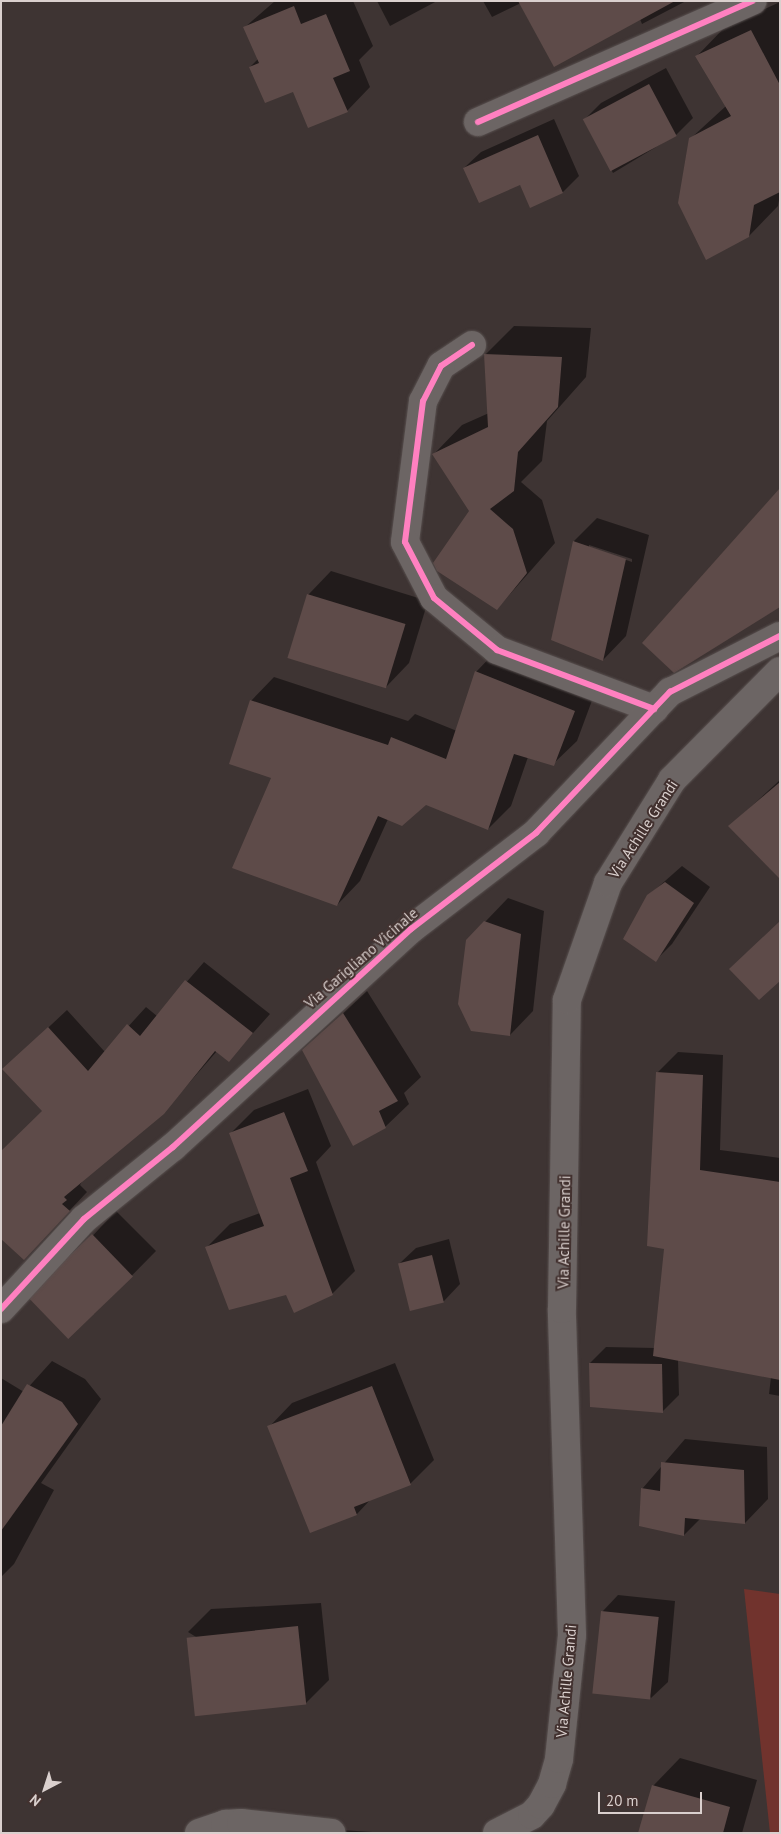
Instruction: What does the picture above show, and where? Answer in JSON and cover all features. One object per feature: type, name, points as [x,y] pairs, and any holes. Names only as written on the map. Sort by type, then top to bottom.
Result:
[{"type":"street","points":[[478,122],[752,1]]},
{"type":"street","points":[[472,345],[441,366],[423,401],[405,542],[434,598],[497,650],[654,709]]},
{"type":"street","name":"Via Garigliano Vicinale","points":[[1,1309],[84,1219],[173,1147],[411,929],[536,834],[670,692],[780,636]]},
{"type":"street","name":"Via Achille Grandi","points":[[497,1833],[532,1815],[541,1805],[552,1784],[559,1759],[572,1635],[562,1309],[567,1000],[608,883],[672,780],[780,671]]},
{"type":"street","points":[[199,1833],[225,1824],[241,1823],[331,1833]]},
{"type":"shaded area","points":[[744,1589],[780,1594],[780,1833],[770,1833]]},
{"type":"building","points":[[518,1],[675,1],[554,67]]},
{"type":"building","points":[[294,6],[301,24],[326,14],[350,71],[333,78],[348,112],[308,128],[293,92],[265,103],[249,67],[259,63],[243,27]]},
{"type":"building","points":[[751,30],[780,85],[780,192],[754,205],[749,237],[706,260],[678,203],[689,138],[731,116],[695,56]]},
{"type":"building","points":[[649,84],[677,136],[610,171],[583,119]]},
{"type":"building","points":[[538,135],[563,193],[530,208],[520,185],[479,203],[463,168]]},
{"type":"building","points":[[484,354],[562,357],[558,407],[518,452],[514,491],[490,509],[513,529],[527,573],[497,610],[437,571],[433,563],[469,511],[432,454],[488,427]]},
{"type":"building","points":[[780,488],[780,607],[674,673],[642,643]]},
{"type":"building","points":[[573,541],[626,559],[603,661],[551,640]]},
{"type":"building","points":[[307,594],[405,624],[386,688],[287,658]]},
{"type":"building","points":[[475,671],[575,711],[554,766],[514,754],[488,830],[426,805],[402,826],[378,816],[337,906],[232,868],[271,778],[229,764],[250,700],[388,745],[391,737],[446,759]]},
{"type":"building","points":[[780,782],[780,879],[728,826]]},
{"type":"building","points":[[665,882],[694,903],[656,962],[623,939],[647,895]]},
{"type":"building","points":[[484,921],[521,934],[510,1036],[471,1031],[458,1004],[466,940]]},
{"type":"building","points":[[780,921],[780,981],[759,1000],[729,969]]},
{"type":"building","points":[[185,980],[253,1033],[229,1062],[215,1051],[164,1114],[64,1197],[67,1200],[62,1204],[70,1211],[24,1260],[1,1239],[1,1151],[42,1111],[2,1069],[48,1027],[88,1071],[127,1024],[140,1036]]},
{"type":"building","points":[[343,1013],[398,1101],[379,1111],[386,1128],[353,1146],[302,1050]]},
{"type":"building","points":[[656,1072],[703,1075],[700,1170],[780,1182],[780,1380],[653,1356],[664,1249],[647,1246]]},
{"type":"building","points":[[284,1112],[308,1171],[290,1178],[333,1295],[294,1313],[286,1295],[229,1310],[205,1247],[264,1226],[229,1133]]},
{"type":"building","points":[[92,1234],[133,1276],[68,1339],[27,1297]]},
{"type":"building","points":[[432,1255],[444,1303],[410,1311],[398,1263]]},
{"type":"building","points":[[589,1363],[662,1364],[663,1413],[590,1407]]},
{"type":"building","points":[[27,1384],[62,1402],[78,1424],[1,1531],[1,1426]]},
{"type":"building","points":[[372,1386],[411,1485],[354,1507],[357,1515],[310,1533],[267,1426]]},
{"type":"building","points":[[661,1462],[744,1470],[745,1524],[685,1518],[684,1536],[639,1526],[641,1488],[660,1491]]},
{"type":"building","points":[[601,1611],[659,1617],[650,1700],[592,1694]]},
{"type":"building","points":[[298,1626],[306,1705],[195,1716],[187,1638]]},
{"type":"building","points":[[652,1785],[730,1807],[723,1833],[638,1833]]},
{"type":"cycle path","points":[[478,122],[752,1]]},
{"type":"cycle path","points":[[472,345],[441,366],[423,401],[405,542],[434,598],[497,650],[654,709]]},
{"type":"cycle path","points":[[1,1309],[84,1219],[173,1147],[411,929],[536,833],[670,692],[780,636]]}]
